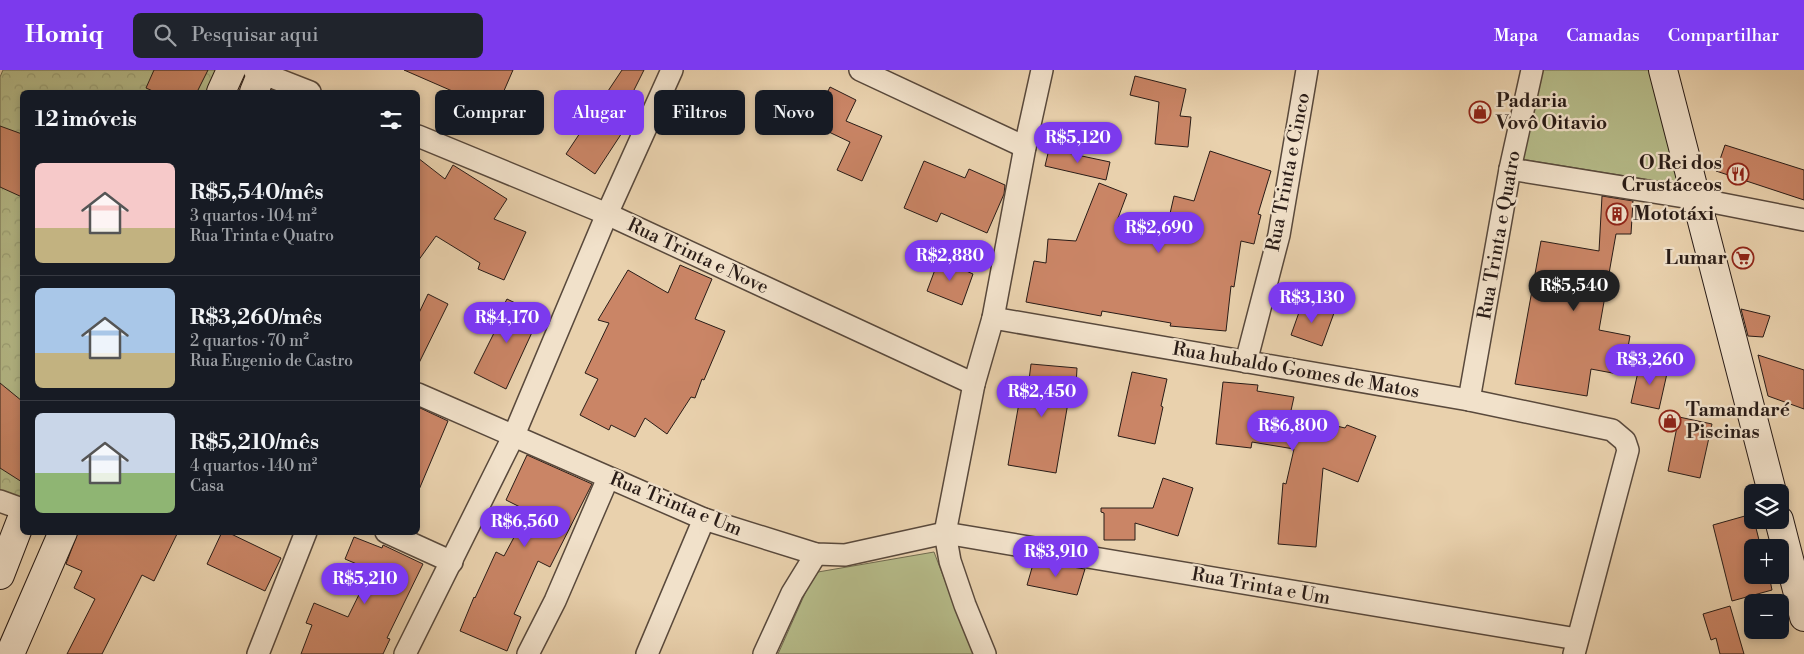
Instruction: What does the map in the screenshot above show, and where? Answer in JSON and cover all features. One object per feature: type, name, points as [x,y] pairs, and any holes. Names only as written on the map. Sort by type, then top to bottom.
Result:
[{"type":"main road","points":[[222,90],[232,70]]},
{"type":"main road","points":[[1663,70],[1770,484]]},
{"type":"main road","points":[[20,523],[1,572],[40,584]]},
{"type":"main road","points":[[1781,529],[1804,616]]},
{"type":"main road","points":[[10,654],[62,535]]},
{"type":"street","points":[[405,654],[514,435],[608,214],[672,70]]},
{"type":"street","points":[[860,70],[1025,147]]},
{"type":"street","points":[[985,654],[950,561],[945,533],[974,384],[993,318],[1025,147],[1042,70]]},
{"type":"street","name":"Rua Trinta e Cinco","points":[[1246,362],[1279,235],[1307,70]]},
{"type":"street","name":"Rua Trinta e Quatro","points":[[1469,400],[1510,169],[1532,70]]},
{"type":"street","points":[[258,76],[304,90]]},
{"type":"street","name":"Rua Trinta e Nove","points":[[420,137],[608,214],[974,384]]},
{"type":"street","points":[[1510,169],[1697,199],[1804,220]]},
{"type":"street","name":"Rua hubaldo Gomes de Matos","points":[[993,318],[1469,400],[1612,430],[1625,441],[1628,450],[1575,647]]},
{"type":"street","name":"Rua Trinta e Um","points":[[420,395],[704,519],[816,554],[845,555],[945,533],[1575,647]]},
{"type":"street","points":[[528,654],[555,601],[608,478]]},
{"type":"street","points":[[0,502],[20,508]]},
{"type":"street","points":[[647,654],[704,519]]},
{"type":"street","points":[[258,654],[305,535]]},
{"type":"street","points":[[393,535],[452,562]]},
{"type":"street","points":[[764,654],[792,593],[816,554]]},
{"type":"green space","points":[[3,70],[221,70],[212,90],[20,90],[20,501],[0,494],[0,77]]},
{"type":"green space","points":[[1539,70],[1653,70],[1681,185],[1521,159]]},
{"type":"green space","points":[[934,552],[973,654],[778,654],[807,589],[818,572]]},
{"type":"building","points":[[154,70],[208,70],[198,90],[150,90],[146,88]]},
{"type":"building","points":[[404,70],[513,70],[504,90],[450,90]]},
{"type":"building","points":[[622,70],[644,70],[634,90],[609,90]]},
{"type":"building","points":[[1135,76],[1186,89],[1180,116],[1191,117],[1188,147],[1155,144],[1159,102],[1130,95]]},
{"type":"building","points":[[830,87],[856,100],[846,121],[882,136],[862,181],[837,170],[850,142],[833,134],[833,90],[829,90]]},
{"type":"building","points":[[0,126],[20,133],[20,196],[0,187]]},
{"type":"building","points":[[579,135],[621,135],[595,174],[566,154]]},
{"type":"building","points":[[1725,145],[1804,170],[1804,200],[1716,171]]},
{"type":"building","points":[[1049,149],[1110,162],[1106,180],[1045,166]]},
{"type":"building","points":[[1210,151],[1271,171],[1258,214],[1261,215],[1254,244],[1241,241],[1234,287],[1231,286],[1226,331],[1170,326],[1171,323],[1102,311],[1101,316],[1026,302],[1034,261],[1046,263],[1048,239],[1076,241],[1099,183],[1127,194],[1115,226],[1164,240],[1174,196],[1194,201]]},
{"type":"building","points":[[420,160],[445,179],[453,165],[507,199],[494,219],[526,232],[504,280],[478,269],[480,263],[436,236],[420,258]]},
{"type":"building","points":[[924,161],[965,178],[969,169],[1005,185],[1004,194],[987,233],[941,213],[937,222],[904,208]]},
{"type":"building","points":[[1602,196],[1633,201],[1631,234],[1616,234],[1599,330],[1630,336],[1623,375],[1591,369],[1587,396],[1515,384],[1541,241],[1599,251]]},
{"type":"building","points":[[939,259],[973,274],[962,305],[927,291]]},
{"type":"building","points":[[680,265],[712,279],[695,319],[725,331],[695,398],[691,397],[667,434],[645,418],[635,437],[611,425],[609,430],[580,415],[598,379],[585,373],[609,323],[598,320],[628,270],[668,293]]},
{"type":"building","points":[[428,294],[448,304],[420,361],[420,311]]},
{"type":"building","points":[[507,299],[540,315],[506,389],[474,373],[497,327],[493,325]]},
{"type":"building","points":[[1303,301],[1334,313],[1322,346],[1291,335]]},
{"type":"building","points":[[1741,309],[1770,316],[1763,337],[1748,336]]},
{"type":"building","points":[[1758,355],[1804,370],[1804,409],[1768,396]]},
{"type":"building","points":[[1640,363],[1668,369],[1659,409],[1631,403]]},
{"type":"building","points":[[1031,364],[1077,368],[1076,386],[1071,385],[1056,473],[1008,465],[1019,403],[1026,404]]},
{"type":"building","points":[[1132,372],[1167,379],[1155,444],[1118,436]]},
{"type":"building","points":[[1223,382],[1258,385],[1257,391],[1294,397],[1290,415],[1345,428],[1347,425],[1376,436],[1358,482],[1323,468],[1316,547],[1278,544],[1283,483],[1286,484],[1294,449],[1252,442],[1251,448],[1216,444]]},
{"type":"building","points":[[0,383],[20,399],[20,481],[0,468]]},
{"type":"building","points":[[420,408],[448,421],[420,487]]},
{"type":"building","points":[[1679,417],[1712,424],[1700,478],[1668,471]]},
{"type":"building","points":[[527,455],[592,484],[550,567],[538,561],[514,614],[521,617],[507,651],[460,631],[496,552],[504,556],[528,511],[506,500]]},
{"type":"building","points":[[1163,478],[1193,488],[1178,536],[1135,523],[1135,540],[1104,540],[1104,513],[1101,512],[1101,508],[1153,508]]},
{"type":"building","points":[[1744,516],[1744,529],[1756,529],[1759,539],[1744,539],[1744,584],[1771,584],[1772,590],[1757,594],[1744,594],[1744,598],[1732,601],[1713,525]]},
{"type":"building","points":[[77,535],[177,535],[154,581],[142,575],[102,654],[67,654],[95,599],[74,588],[82,571],[66,564]]},
{"type":"building","points":[[221,535],[233,535],[281,558],[265,591],[207,564]]},
{"type":"building","points":[[354,537],[382,548],[383,545],[423,564],[387,638],[390,639],[383,654],[301,654],[312,625],[306,623],[314,603],[348,617],[371,570],[345,559]]},
{"type":"building","points":[[1034,561],[1085,569],[1077,595],[1027,585]]},
{"type":"building","points":[[1730,606],[1744,654],[1720,654],[1716,638],[1711,640],[1703,614]]},
{"type":"place","name":"Padaria Vovô Oitavio","points":[[1480,112]]},
{"type":"place","name":"O Rei dos Crustáceos","points":[[1738,174]]},
{"type":"place","name":"Mototáxi","points":[[1617,214]]},
{"type":"place","name":"Lumar","points":[[1743,258]]},
{"type":"place","name":"Tamandaré Piscinas","points":[[1670,421]]}]
